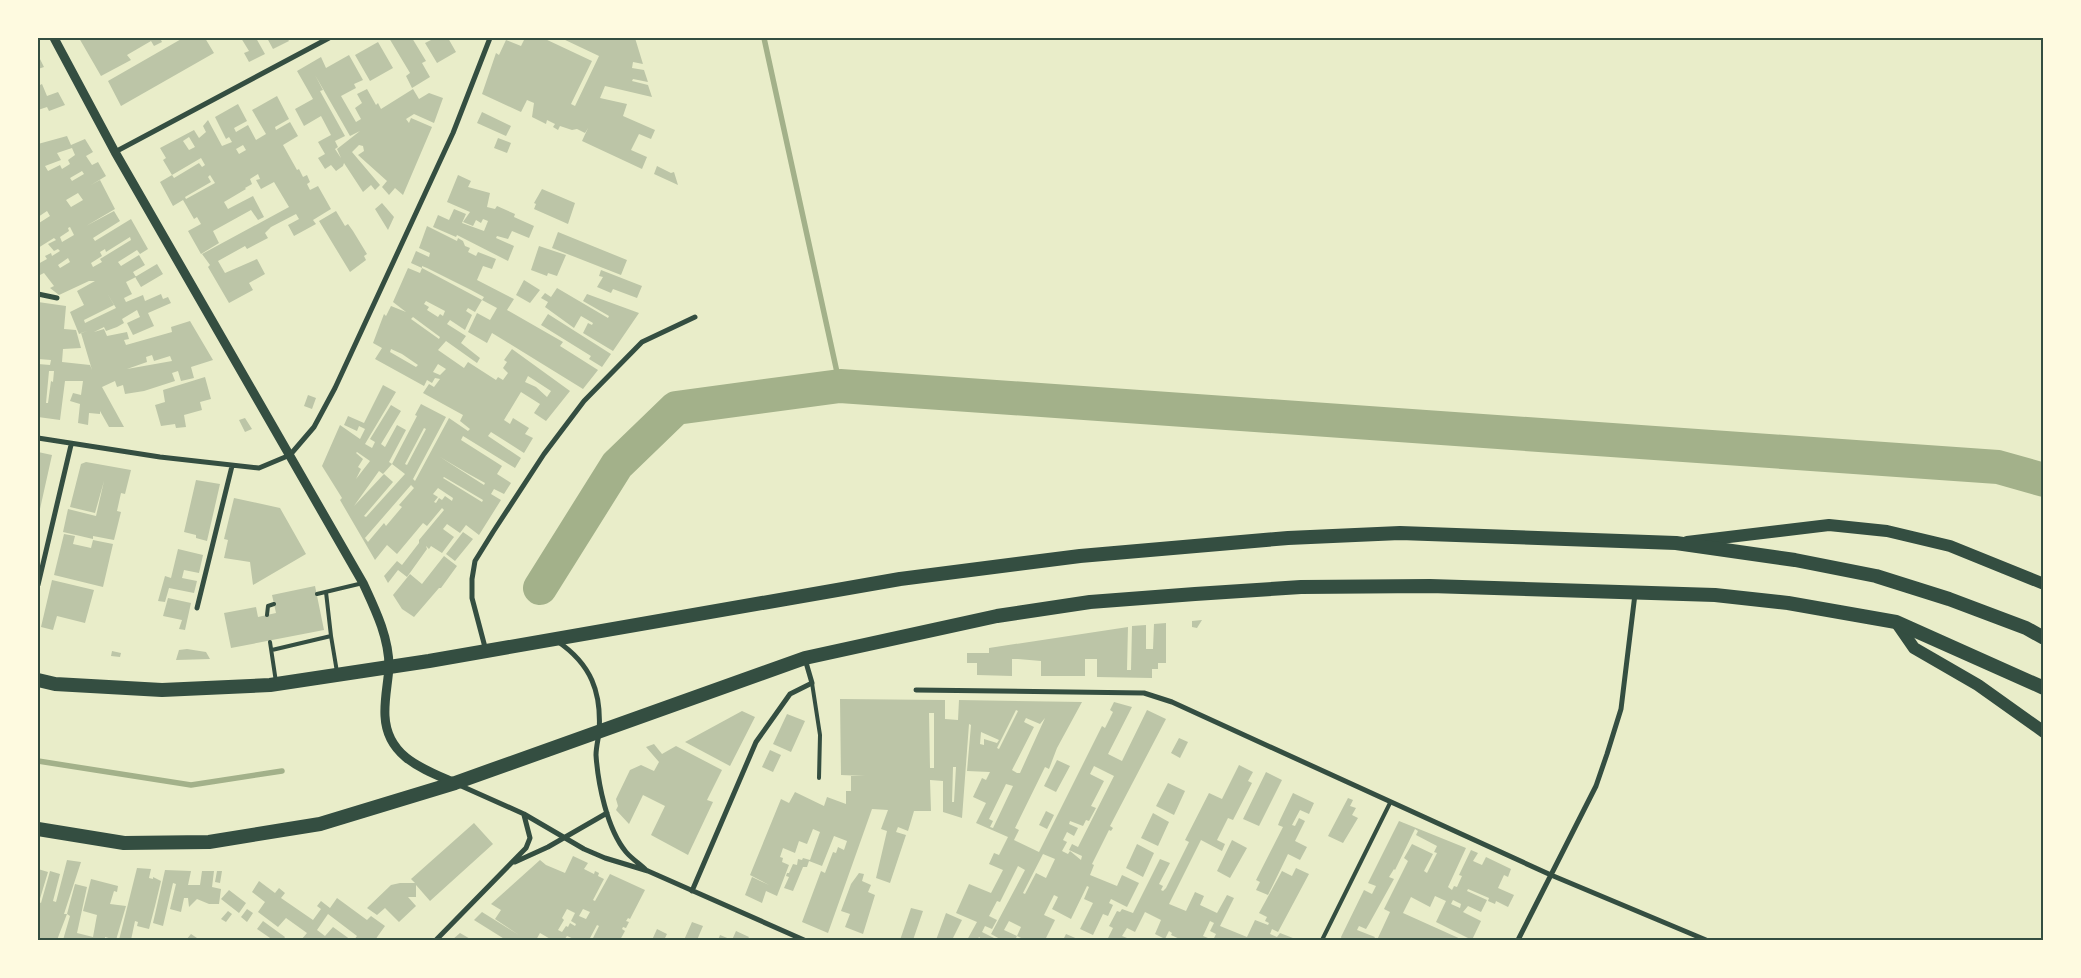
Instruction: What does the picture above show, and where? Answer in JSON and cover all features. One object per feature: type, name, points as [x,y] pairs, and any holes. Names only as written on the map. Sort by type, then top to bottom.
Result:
[{"type":"highway","points":[[38,680],[55,684],[162,690],[276,684],[486,651],[900,579],[1080,556],[1288,538],[1400,533],[1676,543],[1795,560],[1876,576],[1949,599],[2026,628],[2044,638]]},
{"type":"highway","points":[[38,829],[124,843],[209,842],[320,824],[455,783],[805,658],[997,616],[1090,602],[1186,594],[1301,587],[1430,586],[1715,595],[1788,603],[1896,622],[2044,688]]},
{"type":"main road","points":[[1676,543],[1829,525],[1887,531],[1950,546],[2044,584]]},
{"type":"main road","points":[[1896,622],[1914,648],[1978,685],[2044,732]]},
{"type":"street","points":[[54,38],[115,152],[363,582],[378,614],[385,640],[389,666],[385,717],[390,742],[406,758],[422,769],[524,814],[563,838],[605,858],[648,871],[804,940]]},
{"type":"street","points":[[115,152],[329,38]]},
{"type":"street","points":[[38,438],[71,445],[259,468],[290,455],[314,427],[335,388],[452,133],[490,38]]},
{"type":"street","points":[[38,294],[57,298]]},
{"type":"street","points":[[486,651],[472,598],[472,579],[475,561],[492,532],[544,454],[584,401],[642,342],[695,317]]},
{"type":"street","points":[[38,585],[71,445]]},
{"type":"street","points":[[196,608],[232,466]]},
{"type":"street","points":[[1518,940],[1596,786],[1621,709],[1635,591]]},
{"type":"street","points":[[553,638],[583,661],[591,676],[596,695],[599,731],[596,754],[597,769],[607,813],[626,852],[648,871]]},
{"type":"street","points":[[692,891],[756,742],[790,694],[812,682],[805,658]]},
{"type":"street","points":[[916,690],[1144,693],[1172,702],[1551,875],[1706,940]]},
{"type":"street","points":[[512,864],[607,813]]},
{"type":"street","points":[[436,940],[526,848],[530,838],[524,814]]},
{"type":"lane","points":[[317,594],[363,582]]},
{"type":"lane","points":[[326,592],[337,674]]},
{"type":"lane","points":[[267,615],[268,606],[274,604]]},
{"type":"lane","points":[[272,650],[332,636]]},
{"type":"lane","points":[[270,642],[276,684]]},
{"type":"lane","points":[[812,682],[820,735],[819,778]]},
{"type":"lane","points":[[1322,940],[1390,803]]},
{"type":"building","points":[[79,38],[160,38],[162,42],[154,46],[151,41],[127,55],[131,60],[101,76]]},
{"type":"building","points":[[183,38],[205,38],[214,53],[121,106],[108,81]]},
{"type":"building","points":[[241,38],[256,38],[265,54],[249,62],[244,53],[249,51]]},
{"type":"building","points":[[267,38],[287,38],[289,41],[273,49]]},
{"type":"building","points":[[389,38],[412,38],[426,61],[422,63],[430,77],[412,88],[406,76],[410,73]]},
{"type":"building","points":[[432,38],[448,38],[456,52],[437,63],[425,43]]},
{"type":"building","points":[[525,38],[543,38],[592,61],[571,104],[575,106],[599,56],[561,38],[635,38],[643,64],[633,62],[632,68],[644,70],[648,82],[633,79],[632,81],[648,85],[652,97],[605,86],[600,98],[627,104],[623,116],[655,130],[651,139],[639,134],[631,150],[647,157],[642,169],[582,141],[588,128],[585,133],[577,129],[572,130],[560,126],[558,130],[553,127],[555,124],[547,120],[546,124],[532,117],[534,103],[527,100],[521,112],[482,94],[496,53],[499,55],[506,40],[521,46]]},
{"type":"building","points":[[378,42],[393,68],[370,81],[355,55]]},
{"type":"building","points":[[38,55],[44,67],[38,69]]},
{"type":"building","points":[[349,55],[363,80],[354,84],[356,88],[341,96],[356,122],[361,119],[355,108],[362,103],[357,94],[367,89],[376,105],[378,103],[381,109],[413,89],[419,99],[429,93],[443,98],[434,123],[414,114],[406,119],[409,123],[411,118],[432,127],[403,195],[395,188],[389,195],[382,187],[387,181],[358,155],[364,151],[363,146],[359,145],[352,152],[380,185],[375,190],[371,185],[363,192],[344,163],[336,171],[331,165],[325,169],[318,158],[325,154],[318,142],[331,135],[321,116],[304,126],[295,109],[313,99],[297,71],[321,57],[326,68]],"holes":[[[315,75],[350,136],[360,131],[337,149],[341,158],[335,149],[338,147],[335,141],[345,136],[320,91],[323,90]]]},
{"type":"building","points":[[42,84],[47,96],[58,92],[65,105],[49,111],[47,107],[38,110],[38,86]]},
{"type":"building","points":[[277,96],[289,119],[275,127],[276,130],[290,122],[298,136],[283,145],[297,170],[299,169],[303,177],[307,175],[310,182],[307,184],[310,190],[318,186],[331,209],[313,220],[316,224],[294,236],[288,225],[299,219],[296,214],[271,227],[265,233],[268,238],[247,249],[245,246],[218,261],[225,273],[257,259],[265,274],[249,283],[253,290],[229,303],[208,267],[210,265],[202,254],[289,207],[274,182],[261,189],[256,180],[260,179],[258,174],[250,179],[252,184],[246,189],[224,202],[228,209],[253,196],[264,217],[258,220],[251,210],[213,231],[219,243],[201,254],[188,231],[201,224],[197,217],[194,219],[183,200],[173,206],[160,182],[172,175],[163,160],[166,158],[160,148],[194,130],[199,138],[206,132],[203,126],[208,120],[222,146],[232,142],[229,137],[226,139],[215,117],[238,104],[247,121],[234,128],[236,132],[248,125],[256,140],[266,134],[252,110]],"holes":[[[189,137],[195,147],[189,150],[183,141]],[[243,145],[246,150],[239,154],[236,149]],[[201,158],[205,165],[202,167],[199,163],[174,178],[172,175]],[[210,175],[215,183],[186,199],[185,197],[211,182],[208,177]]]},
{"type":"building","points":[[482,112],[511,126],[506,136],[477,123]]},
{"type":"building","points":[[67,136],[71,145],[85,139],[93,152],[86,156],[92,165],[98,162],[106,176],[91,185],[100,180],[115,209],[86,226],[114,211],[120,221],[93,238],[95,241],[131,219],[148,249],[140,254],[137,250],[118,262],[121,266],[139,255],[145,265],[133,272],[136,277],[126,282],[132,294],[124,298],[126,302],[143,295],[145,301],[161,294],[163,299],[168,297],[171,303],[148,313],[154,326],[133,335],[127,323],[140,317],[137,310],[122,319],[124,323],[117,327],[106,331],[104,327],[94,332],[104,329],[107,336],[127,332],[129,339],[124,340],[126,345],[172,332],[171,327],[190,321],[213,360],[191,367],[194,378],[181,381],[178,371],[172,373],[175,381],[144,391],[125,394],[123,385],[117,387],[115,381],[102,387],[124,427],[109,427],[100,411],[100,414],[89,413],[88,425],[78,423],[80,404],[70,401],[73,393],[81,395],[83,381],[65,381],[60,420],[38,417],[38,364],[50,365],[51,360],[38,359],[38,302],[66,306],[64,329],[76,330],[81,348],[63,349],[62,362],[90,365],[92,370],[81,333],[79,334],[70,312],[84,305],[77,291],[95,281],[89,281],[59,295],[50,288],[54,286],[44,273],[40,275],[38,272],[38,264],[47,259],[45,256],[51,253],[52,256],[60,251],[58,249],[54,251],[48,244],[56,240],[54,238],[38,248],[38,220],[39,223],[50,216],[47,211],[38,217],[38,144]],"holes":[[[72,148],[75,155],[68,160],[70,164],[62,169],[60,165],[48,171],[45,166],[61,160],[57,153]],[[82,171],[84,174],[72,181],[70,178]],[[78,193],[83,200],[71,207],[66,200]],[[70,227],[74,235],[62,242],[60,237],[69,231],[68,228]],[[130,237],[131,240],[100,259],[102,262],[93,267],[91,263],[102,256],[100,252],[105,249],[106,252]],[[68,258],[70,262],[60,268],[58,265]],[[107,293],[116,308],[85,323],[84,320],[114,305]],[[152,355],[154,361],[170,356],[172,361],[127,369],[147,362],[146,357]],[[49,371],[54,371],[53,382],[51,381],[48,403],[46,403]]]},
{"type":"building","points":[[498,138],[511,143],[507,153],[494,148]]},
{"type":"building","points":[[657,166],[671,173],[674,172],[678,185],[654,174]]},
{"type":"building","points":[[458,175],[471,181],[468,187],[490,193],[487,207],[495,209],[497,206],[515,214],[514,217],[534,226],[529,238],[512,231],[508,239],[497,236],[496,238],[514,246],[508,261],[457,235],[456,237],[433,227],[438,215],[449,220],[454,209],[466,214],[462,223],[484,231],[488,221],[483,219],[481,223],[476,220],[473,226],[463,222],[470,212],[447,202]]},
{"type":"building","points":[[542,189],[575,203],[568,224],[534,209],[536,204],[534,203]]},
{"type":"building","points":[[382,203],[394,217],[388,230],[375,209]]},
{"type":"building","points":[[336,211],[345,226],[348,224],[367,254],[364,256],[366,260],[350,272],[319,221]]},
{"type":"building","points":[[427,226],[457,241],[458,238],[463,241],[465,246],[470,248],[468,252],[476,256],[478,252],[496,259],[492,269],[483,266],[477,280],[514,299],[507,310],[563,342],[560,346],[598,370],[583,389],[492,333],[487,343],[468,332],[477,313],[490,320],[497,308],[482,300],[484,297],[471,290],[427,268],[411,263],[416,251],[429,257],[430,253],[419,248]]},
{"type":"building","points":[[558,232],[627,260],[621,275],[552,248]]},
{"type":"building","points":[[539,246],[566,255],[557,276],[548,273],[547,276],[531,270]]},
{"type":"building","points":[[157,264],[163,274],[141,287],[135,277]]},
{"type":"building","points":[[408,268],[420,273],[422,268],[482,300],[475,312],[468,308],[466,311],[472,315],[465,330],[450,320],[447,324],[466,336],[461,343],[480,358],[477,363],[446,341],[438,350],[464,368],[468,362],[496,380],[498,377],[503,380],[508,373],[503,368],[507,362],[504,360],[512,349],[570,391],[546,421],[534,413],[540,404],[521,392],[504,420],[510,424],[513,418],[529,428],[525,434],[533,438],[524,453],[491,432],[488,436],[521,458],[515,468],[463,436],[461,440],[502,466],[497,474],[511,483],[504,494],[494,489],[491,494],[501,500],[479,535],[466,525],[460,533],[447,524],[443,529],[454,537],[442,553],[431,546],[429,549],[426,546],[427,549],[407,577],[398,570],[388,583],[384,576],[397,561],[402,565],[419,543],[419,540],[444,510],[442,508],[427,526],[423,523],[397,554],[387,545],[375,560],[340,500],[342,498],[322,466],[340,425],[360,439],[365,429],[359,426],[357,431],[344,425],[348,416],[364,423],[383,385],[396,392],[365,444],[372,448],[375,442],[370,439],[391,405],[401,411],[381,444],[385,447],[397,425],[406,430],[389,462],[392,464],[417,416],[415,415],[421,404],[446,417],[413,479],[415,481],[449,418],[468,431],[470,429],[460,421],[463,415],[423,393],[429,384],[434,387],[440,379],[435,378],[432,383],[427,380],[424,386],[375,359],[382,348],[373,343],[384,314],[386,316],[391,306],[406,312],[393,302]],"holes":[[[426,301],[445,311],[443,316],[440,314],[438,317],[427,310],[429,307],[424,304]],[[413,317],[440,337],[439,339],[411,319]],[[391,349],[418,365],[416,367],[390,352]],[[438,364],[446,369],[440,375],[433,372]],[[528,376],[551,391],[547,397],[536,387],[525,382]],[[424,428],[426,429],[407,465],[405,464]],[[357,452],[370,461],[356,479],[361,469],[358,467],[363,459]],[[440,457],[467,473],[485,483],[484,485]],[[392,464],[405,474],[366,517],[364,516],[393,482],[384,474],[354,506],[379,471],[383,474]],[[444,477],[483,500],[482,502],[443,478]],[[411,485],[414,488],[399,505],[402,507],[386,526],[384,523],[368,542],[365,538]],[[438,488],[453,498],[452,501],[445,496],[442,500],[439,498],[436,503],[434,502],[438,497],[433,494]]]},
{"type":"building","points":[[601,270],[642,286],[637,298],[613,289],[611,293],[597,287],[603,277],[599,276]]},
{"type":"building","points":[[524,280],[540,290],[530,303],[516,295]]},
{"type":"building","points":[[557,288],[608,318],[609,316],[583,301],[587,294],[639,313],[613,351],[583,333],[588,323],[592,325],[593,323],[581,316],[574,328],[545,307],[548,302],[541,298],[545,293],[551,297]]},
{"type":"building","points":[[548,314],[611,354],[602,367],[589,359],[591,356],[541,325]]},
{"type":"building","points":[[205,377],[211,399],[200,402],[202,410],[184,415],[186,427],[176,428],[175,424],[161,426],[155,405],[165,402],[163,390]]},
{"type":"building","points":[[308,395],[316,398],[312,409],[304,406]]},
{"type":"building","points":[[245,418],[252,429],[245,432],[239,420]]},
{"type":"building","points":[[38,452],[52,455],[38,518]]},
{"type":"building","points":[[86,462],[131,470],[125,494],[121,493],[117,511],[121,512],[114,540],[93,536],[93,539],[63,532],[68,509],[96,516],[104,481],[95,513],[70,507],[81,464]]},
{"type":"building","points":[[196,480],[220,484],[207,541],[196,538],[196,535],[184,532]]},
{"type":"building","points":[[234,498],[280,508],[306,554],[253,585],[250,562],[224,558],[228,540],[224,539]]},
{"type":"building","points":[[463,532],[473,539],[455,561],[446,554]]},
{"type":"building","points":[[64,534],[75,536],[73,544],[91,548],[93,540],[113,544],[103,587],[54,575]]},
{"type":"building","points":[[178,549],[203,555],[199,573],[184,570],[182,578],[197,581],[194,593],[169,588],[165,602],[158,601],[165,576],[171,578]]},
{"type":"building","points":[[444,556],[457,566],[441,588],[414,617],[402,609],[393,595],[410,574],[422,584]]},
{"type":"building","points":[[52,580],[94,590],[85,623],[57,616],[53,630],[41,627]]},
{"type":"building","points":[[315,586],[324,630],[231,648],[224,613],[256,607],[258,617],[276,613],[272,595]]},
{"type":"building","points":[[168,598],[191,603],[185,630],[179,629],[182,620],[163,616]]},
{"type":"building","points":[[1202,620],[1197,628],[1192,627],[1192,621]]},
{"type":"building","points":[[1166,623],[1166,663],[1158,663],[1158,669],[1152,669],[1152,678],[1097,677],[1097,659],[1085,659],[1085,676],[1041,676],[1041,661],[1018,659],[1012,659],[1012,676],[977,675],[977,663],[967,663],[967,653],[989,653],[989,648],[1128,627],[1127,670],[1131,670],[1132,626],[1146,625],[1146,649],[1153,649],[1154,624]]},
{"type":"building","points":[[187,649],[206,652],[210,659],[176,660],[179,650]]},
{"type":"building","points":[[112,651],[121,653],[120,657],[111,656]]},
{"type":"building","points":[[840,699],[945,700],[945,719],[958,720],[959,700],[1082,702],[1057,748],[1049,769],[1045,767],[1015,828],[1019,830],[1014,840],[1039,852],[1102,726],[1105,728],[1113,712],[1110,710],[1114,702],[1132,707],[1108,754],[1122,761],[1147,710],[1166,719],[1110,826],[1113,828],[1111,831],[1109,830],[1092,864],[1094,865],[1090,875],[1117,886],[1122,875],[1139,883],[1127,907],[1111,899],[1109,903],[1113,905],[1108,916],[1103,914],[1093,935],[1080,929],[1093,903],[1084,899],[1089,887],[1087,886],[1071,919],[1052,909],[1058,897],[1054,895],[1044,915],[1055,920],[1045,940],[1025,940],[1017,936],[1015,940],[999,940],[991,934],[1025,870],[1018,866],[1000,902],[997,901],[989,916],[997,920],[992,929],[985,926],[982,932],[994,938],[993,940],[983,940],[979,937],[977,940],[967,940],[977,922],[956,913],[969,884],[991,893],[1003,870],[989,864],[994,853],[999,855],[1008,837],[976,823],[986,803],[973,797],[982,778],[986,780],[990,772],[967,771],[971,725],[969,724],[962,818],[943,812],[943,781],[930,780],[931,811],[914,811],[908,831],[898,827],[896,832],[906,835],[890,883],[876,878],[887,831],[881,829],[888,810],[872,809],[828,933],[802,922],[821,871],[825,873],[833,852],[836,853],[838,847],[844,850],[847,841],[834,836],[822,866],[809,861],[807,867],[803,867],[793,891],[784,888],[789,877],[786,876],[787,873],[789,873],[793,864],[797,865],[798,859],[810,860],[820,832],[813,829],[807,844],[799,841],[795,853],[783,848],[780,857],[783,858],[782,862],[789,865],[777,896],[766,891],[762,903],[745,895],[752,877],[769,885],[750,875],[781,799],[789,803],[795,792],[824,806],[827,797],[846,804],[846,791],[851,791],[851,776],[865,776],[841,775]],"holes":[[[1016,710],[1018,711],[999,749],[997,748]],[[929,713],[934,713],[934,768],[930,768]],[[1026,718],[1040,724],[1045,718],[1020,773],[1017,773],[1012,770],[1034,727],[1024,722]],[[981,732],[999,740],[997,743],[984,739],[984,745],[980,744]],[[1094,766],[1114,776],[1078,847],[1072,844],[1069,850],[1082,856],[1081,860],[1070,851],[1068,854],[1062,851],[1067,842],[1063,840],[1067,832],[1074,836],[1078,828],[1069,824],[1070,821],[1083,826],[1086,820],[1089,821],[1096,808],[1091,806],[1104,781],[1090,774]],[[953,767],[956,767],[954,802],[952,802]],[[1006,784],[1013,786],[993,828],[990,827],[993,821],[989,819]],[[1043,854],[1055,859],[1046,878],[1036,873],[1025,894],[1023,893]],[[1009,921],[1021,927],[1017,936],[1004,930]]]},
{"type":"building","points":[[742,711],[755,717],[730,766],[685,742]]},
{"type":"building","points":[[787,714],[805,721],[791,752],[773,744]]},
{"type":"building","points":[[1179,738],[1188,742],[1180,758],[1171,753]]},
{"type":"building","points":[[654,744],[662,754],[676,746],[722,770],[707,800],[713,802],[688,855],[651,835],[665,806],[643,795],[629,824],[616,810],[618,806],[616,799],[630,770],[641,765],[654,771],[659,762],[646,747]]},
{"type":"building","points":[[770,750],[781,755],[773,772],[762,767]]},
{"type":"building","points":[[1057,760],[1070,766],[1056,792],[1044,786]]},
{"type":"building","points":[[1239,765],[1253,772],[1248,781],[1252,783],[1233,820],[1228,818],[1217,840],[1225,844],[1222,851],[1201,840],[1169,904],[1186,911],[1195,892],[1204,896],[1200,905],[1217,913],[1227,895],[1234,898],[1220,926],[1247,937],[1255,920],[1268,925],[1269,923],[1265,921],[1267,917],[1259,913],[1282,871],[1292,876],[1296,868],[1309,874],[1278,932],[1272,929],[1270,934],[1277,937],[1280,933],[1298,940],[1213,940],[1182,940],[1171,935],[1172,933],[1169,931],[1165,939],[1155,934],[1161,920],[1145,912],[1135,932],[1127,928],[1122,936],[1132,940],[1107,940],[1113,928],[1109,926],[1117,911],[1120,912],[1122,909],[1133,913],[1160,859],[1170,863],[1159,884],[1163,886],[1161,890],[1163,891],[1166,888],[1189,842],[1185,840],[1209,793],[1222,799]],"holes":[[[1210,921],[1214,923],[1210,931],[1216,934],[1213,940],[1203,936]]]},
{"type":"building","points":[[1266,772],[1282,780],[1259,826],[1243,819]]},
{"type":"building","points":[[1168,783],[1185,791],[1174,815],[1156,806]]},
{"type":"building","points":[[1293,793],[1314,803],[1309,814],[1300,810],[1292,825],[1295,826],[1299,818],[1305,821],[1295,841],[1307,847],[1300,860],[1288,854],[1268,895],[1256,890],[1260,882],[1256,880],[1283,827],[1278,825]]},
{"type":"building","points":[[1348,798],[1353,800],[1350,806],[1356,808],[1352,815],[1358,818],[1343,843],[1328,836]]},
{"type":"building","points":[[1046,811],[1054,815],[1047,829],[1039,825]]},
{"type":"building","points":[[1153,813],[1169,822],[1158,846],[1141,838]]},
{"type":"building","points":[[1399,821],[1466,848],[1448,887],[1452,890],[1454,886],[1457,887],[1462,876],[1459,875],[1471,850],[1478,853],[1473,861],[1482,865],[1486,857],[1511,869],[1508,877],[1504,875],[1498,888],[1514,895],[1508,907],[1496,901],[1495,904],[1488,901],[1489,898],[1468,889],[1467,891],[1487,900],[1481,912],[1468,906],[1463,912],[1481,921],[1472,940],[1436,922],[1446,901],[1435,896],[1430,907],[1411,897],[1403,913],[1463,940],[1377,940],[1390,912],[1384,909],[1408,861],[1404,858],[1412,844],[1433,854],[1424,871],[1427,873],[1437,853],[1434,852],[1437,846],[1416,835],[1418,831],[1415,829],[1395,870],[1389,877],[1394,879],[1369,924],[1366,929],[1359,926],[1357,930],[1375,937],[1373,940],[1342,940],[1341,937],[1364,890],[1372,894],[1376,886],[1368,883]],"holes":[[[1453,900],[1461,904],[1460,908],[1451,904]]]},
{"type":"building","points":[[474,823],[493,844],[430,901],[416,885],[416,897],[408,897],[416,906],[399,922],[385,908],[377,915],[367,908],[391,885],[415,883],[411,879]]},
{"type":"building","points":[[1232,840],[1247,848],[1230,878],[1217,871]]},
{"type":"building","points":[[1137,844],[1154,853],[1143,877],[1126,868]]},
{"type":"building","points":[[573,856],[588,863],[584,869],[594,874],[595,871],[599,873],[598,876],[604,879],[593,900],[595,901],[610,874],[645,890],[630,919],[628,918],[626,921],[629,922],[626,928],[623,927],[622,929],[625,931],[620,940],[592,940],[599,926],[597,925],[589,940],[576,940],[567,936],[564,940],[552,940],[540,933],[536,940],[506,940],[474,920],[482,912],[519,935],[495,919],[501,910],[491,904],[540,860],[546,865],[565,873]],"holes":[[[567,909],[575,913],[571,921],[576,924],[575,926],[570,923],[562,932],[558,930],[564,920],[562,918]],[[583,909],[590,912],[586,919],[579,916]]]},
{"type":"building","points":[[67,860],[81,862],[64,914],[67,914],[57,940],[38,939],[38,869],[48,872],[39,902],[41,903],[50,871],[60,874],[53,901],[56,902]]},
{"type":"building","points":[[137,868],[151,869],[149,878],[153,879],[153,877],[161,881],[155,906],[149,929],[137,926],[138,922],[135,921],[131,940],[119,940]]},
{"type":"building","points":[[165,870],[191,871],[188,885],[200,885],[202,871],[214,871],[212,887],[221,889],[219,904],[209,904],[197,899],[189,907],[188,898],[184,898],[181,912],[170,909],[176,884],[173,883],[163,926],[153,923]]},
{"type":"building","points":[[217,871],[222,871],[220,883],[215,882]]},
{"type":"building","points":[[859,873],[864,874],[862,881],[871,885],[868,892],[875,895],[863,934],[845,927],[850,914],[841,911],[851,884]]},
{"type":"building","points":[[91,879],[118,886],[117,892],[114,891],[110,904],[126,906],[116,940],[105,937],[105,940],[63,940],[70,916],[67,914],[75,884],[87,887],[77,933],[93,937],[97,915],[83,911]]},
{"type":"building","points":[[259,881],[275,893],[279,888],[285,893],[281,898],[313,920],[321,909],[317,906],[321,901],[330,908],[337,898],[367,920],[371,916],[385,926],[375,940],[354,940],[357,936],[328,914],[317,930],[325,936],[333,927],[351,940],[301,940],[307,933],[286,918],[278,927],[258,912],[265,902],[252,892]]},
{"type":"building","points":[[229,890],[246,903],[239,913],[221,899]]},
{"type":"building","points":[[911,908],[923,911],[913,940],[900,940]]},
{"type":"building","points":[[247,909],[253,913],[247,922],[241,917]]},
{"type":"building","points":[[228,911],[232,914],[226,922],[221,919]]},
{"type":"building","points":[[946,913],[962,920],[952,940],[936,940]]},
{"type":"building","points":[[263,921],[285,937],[283,940],[273,940],[257,929]]},
{"type":"building","points":[[692,922],[703,926],[697,940],[684,940]]},
{"type":"building","points":[[657,929],[667,934],[664,940],[652,940]]},
{"type":"building","points":[[736,931],[749,937],[747,940],[732,940]]},
{"type":"building","points":[[460,933],[472,940],[452,940]]},
{"type":"building","points":[[191,934],[200,940],[186,940]]},
{"type":"building","points":[[1066,934],[1080,940],[1063,940]]},
{"type":"building","points":[[720,935],[732,940],[718,940]]},
{"type":"waterway","points":[[764,38],[840,386]]},
{"type":"waterway","points":[[540,588],[617,465],[676,408],[840,386],[1998,467],[2044,480]]},
{"type":"waterway","points":[[38,761],[191,785],[282,771]]}]
